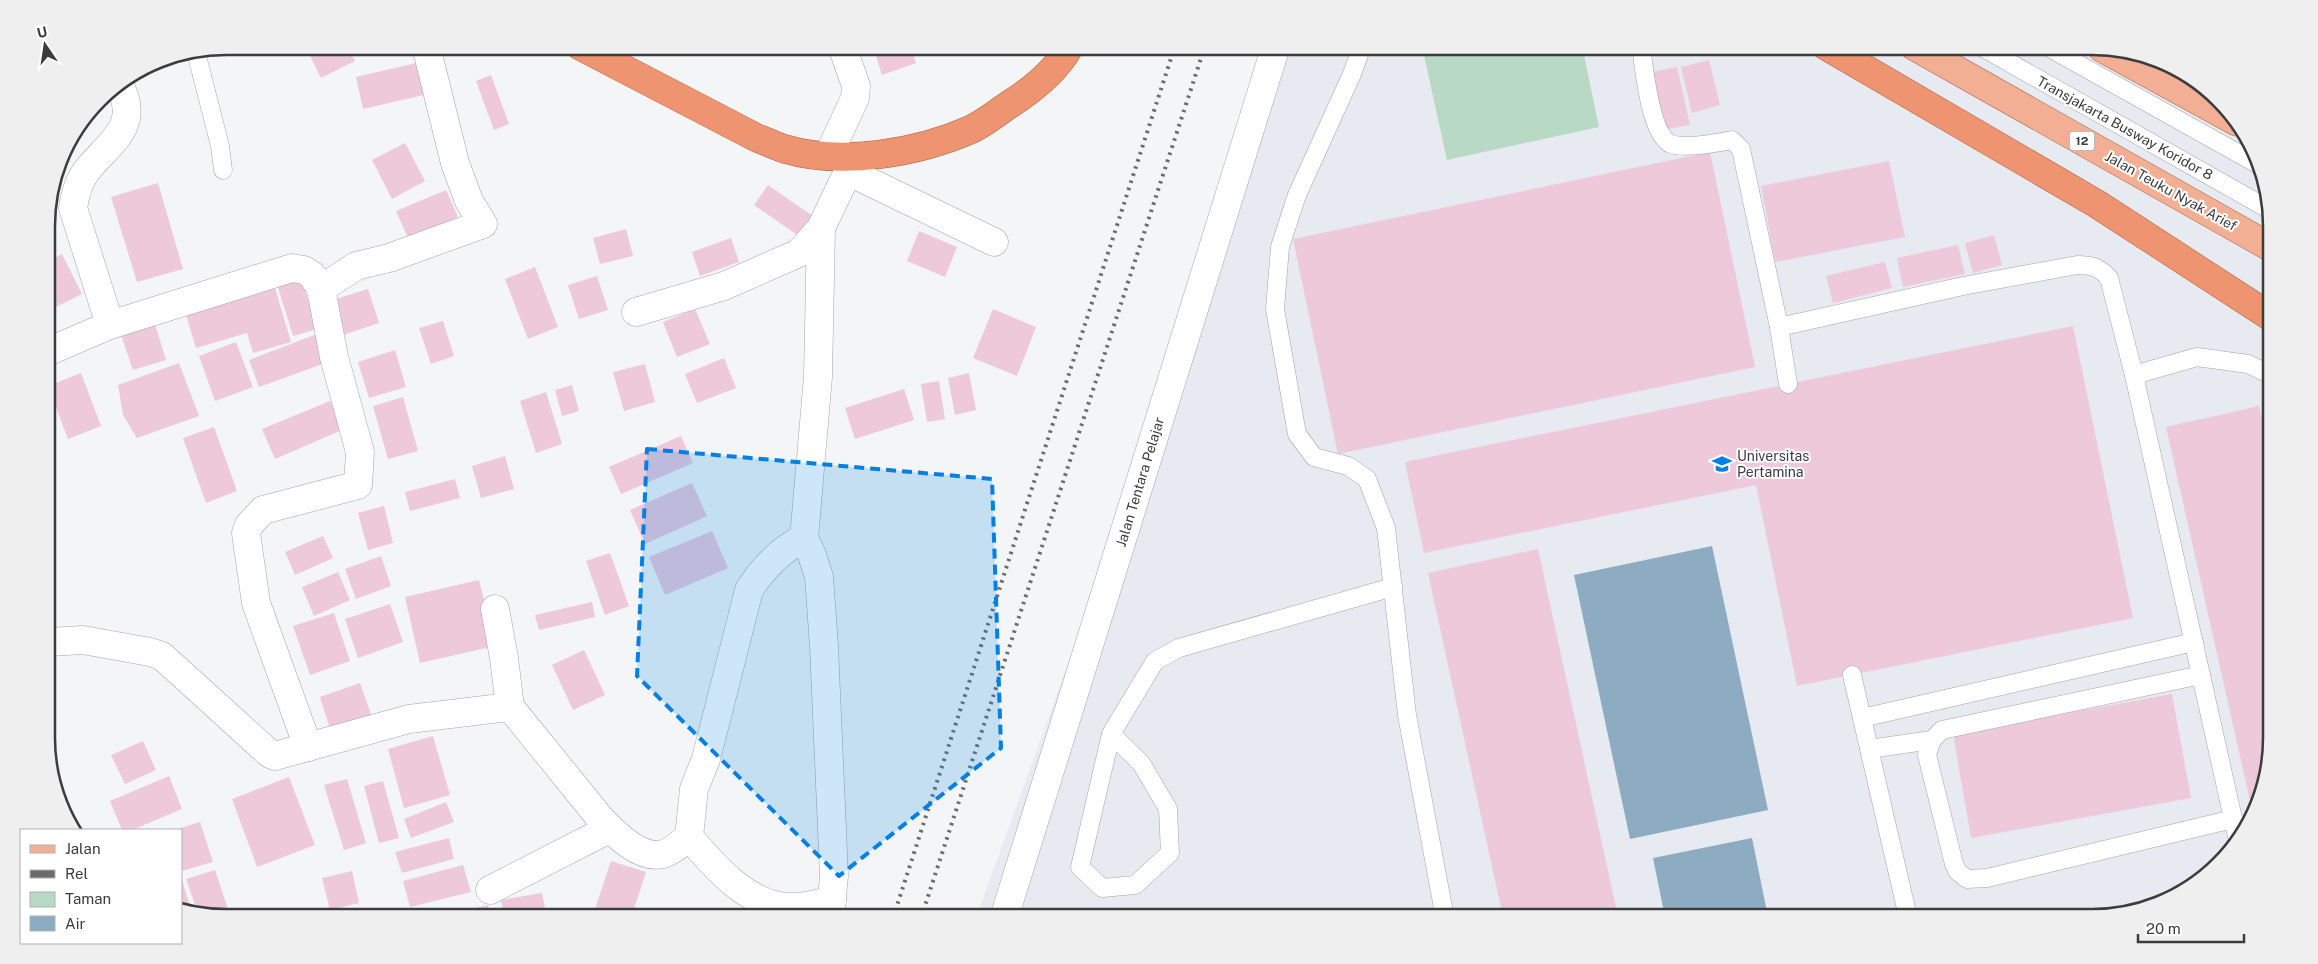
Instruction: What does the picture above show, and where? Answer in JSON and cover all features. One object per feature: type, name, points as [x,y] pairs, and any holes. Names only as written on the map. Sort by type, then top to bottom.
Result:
[{"type":"highway","points":[[597,55],[756,138],[786,149],[844,162],[922,147],[973,129],[1032,90],[1065,55]]},
{"type":"highway","points":[[1841,55],[2096,204],[2263,312]]},
{"type":"main road","name":"Jalan Teuku Nyak Arief","points":[[1930,55],[2263,243]]},
{"type":"main road","points":[[2118,57],[2221,113]]},
{"type":"street","points":[[321,289],[356,266],[398,255],[484,224],[469,201],[455,163],[428,55]]},
{"type":"street","points":[[804,538],[787,546],[759,574],[749,590],[706,759],[694,789],[689,837],[713,865],[742,889],[763,900],[785,907],[808,906],[831,909],[834,876],[819,577],[804,538],[818,377],[821,228],[844,162],[855,98],[856,86],[845,55]]},
{"type":"street","name":"Jalan Tentara Pelajar","points":[[1007,909],[1273,55]]},
{"type":"street","points":[[110,325],[73,208],[75,196],[87,170],[117,138],[126,124],[127,109],[121,91]]},
{"type":"street","points":[[844,162],[994,242]]},
{"type":"street","points":[[636,312],[724,286],[799,253],[821,228]]},
{"type":"street","points":[[55,349],[110,325],[292,268],[304,270],[312,275],[321,289],[334,357],[360,452],[358,485],[263,510],[249,525],[246,534],[256,603],[308,747]]},
{"type":"street","points":[[495,609],[510,707],[609,829],[637,849],[651,856],[664,854],[689,837]]},
{"type":"street","points":[[55,642],[83,640],[156,654],[218,706],[270,754],[278,756],[409,719],[510,707]]},
{"type":"street","points":[[490,890],[609,829]]},
{"type":"lane","points":[[1359,55],[1298,195],[1280,247],[1276,309],[1297,434],[1314,457],[1348,466],[1367,478],[1386,528],[1407,715],[1442,909]]},
{"type":"lane","points":[[1642,55],[1656,123],[1661,135],[1670,144],[1700,145],[1732,140],[1741,149],[1779,327],[1788,384]]},
{"type":"lane","name":"Transjakarta Busway Koridor 8","points":[[1996,55],[2262,206]]},
{"type":"lane","points":[[2062,55],[2249,159]]},
{"type":"lane","points":[[197,57],[220,146],[223,170]]},
{"type":"lane","points":[[1779,327],[1963,286],[2077,265],[2092,265],[2102,270],[2109,278],[2134,375],[2236,830]]},
{"type":"lane","points":[[2134,375],[2197,357],[2223,359],[2248,364],[2263,371]]},
{"type":"lane","points":[[1111,734],[1141,764],[1168,809],[1170,853],[1135,885],[1102,888],[1080,867],[1111,734],[1155,661],[1179,648],[1393,587]]},
{"type":"lane","points":[[1862,718],[2194,642]]},
{"type":"lane","points":[[1852,675],[1906,909]]},
{"type":"lane","points":[[2201,675],[1942,730],[1932,740],[1927,754],[1951,855],[1958,872],[1967,879],[1986,878],[2233,819]]},
{"type":"lane","points":[[1869,748],[1932,740]]},
{"type":"highlighted area","points":[[647,449],[992,479],[1001,748],[839,876],[637,676]]},
{"type":"shaded area","name":"Universitas Pertamina","points":[[1289,55],[2114,56],[2147,64],[2187,84],[2205,97],[2221,113],[2234,131],[2254,171],[2262,204],[2263,749],[2260,772],[2254,793],[2234,833],[2213,859],[2178,886],[2147,900],[2126,906],[2103,909],[979,909]]},
{"type":"green space","points":[[1424,55],[1584,55],[1599,127],[1447,160]]},
{"type":"water","points":[[1712,546],[1768,810],[1630,839],[1574,575]]},
{"type":"water","points":[[1752,838],[1766,909],[1663,909],[1653,858]]},
{"type":"building","points":[[310,55],[352,55],[355,61],[321,78]]},
{"type":"building","points":[[876,55],[913,55],[916,63],[882,75]]},
{"type":"building","points":[[1709,60],[1720,105],[1692,113],[1681,67]]},
{"type":"building","points":[[420,62],[428,94],[363,109],[356,77]]},
{"type":"building","points":[[1677,67],[1690,125],[1663,130],[1651,72]]},
{"type":"building","points":[[491,75],[509,124],[494,130],[476,81]]},
{"type":"building","points":[[405,143],[425,181],[392,199],[372,160]]},
{"type":"building","points":[[1710,152],[1755,367],[1338,454],[1293,239]]},
{"type":"building","points":[[1889,161],[1905,237],[1775,262],[1761,186]]},
{"type":"building","points":[[158,183],[183,269],[137,282],[111,197]]},
{"type":"building","points":[[768,185],[817,219],[803,239],[754,205]]},
{"type":"building","points":[[446,190],[458,217],[408,238],[396,211]]},
{"type":"building","points":[[626,229],[633,256],[600,264],[593,238]]},
{"type":"building","points":[[919,231],[957,247],[945,277],[907,261]]},
{"type":"building","points":[[1994,235],[2002,265],[1973,273],[1965,243]]},
{"type":"building","points":[[731,238],[739,262],[700,276],[692,252]]},
{"type":"building","points":[[1958,245],[1965,274],[1903,287],[1897,258]]},
{"type":"building","points":[[62,254],[82,294],[56,307],[55,305],[55,258]]},
{"type":"building","points":[[1885,262],[1892,288],[1833,303],[1826,276]]},
{"type":"building","points":[[535,267],[558,327],[528,339],[505,279]]},
{"type":"building","points":[[300,274],[317,329],[293,336],[276,281]]},
{"type":"building","points":[[597,276],[608,310],[579,319],[568,285]]},
{"type":"building","points":[[275,288],[291,342],[253,353],[247,333],[196,348],[186,315]]},
{"type":"building","points":[[368,289],[379,323],[343,335],[332,300]]},
{"type":"building","points":[[695,309],[710,344],[677,357],[663,322]]},
{"type":"building","points":[[993,309],[1036,327],[1017,376],[973,358]]},
{"type":"building","points":[[153,318],[166,360],[133,370],[119,329]]},
{"type":"building","points":[[443,321],[454,356],[431,364],[419,328]]},
{"type":"building","points":[[2073,326],[2133,618],[1797,686],[1756,485],[1424,553],[1405,462]]},
{"type":"building","points":[[317,334],[328,362],[259,387],[249,360]]},
{"type":"building","points":[[236,342],[253,387],[215,401],[199,356]]},
{"type":"building","points":[[395,350],[406,387],[369,398],[358,362]]},
{"type":"building","points":[[724,358],[736,388],[697,403],[685,374]]},
{"type":"building","points":[[179,363],[199,416],[137,438],[123,415],[118,385]]},
{"type":"building","points":[[645,364],[655,402],[624,411],[613,372]]},
{"type":"building","points":[[81,373],[101,426],[68,439],[55,405],[55,383]]},
{"type":"building","points":[[969,373],[976,410],[955,415],[948,378]]},
{"type":"building","points":[[939,381],[945,419],[927,422],[921,384]]},
{"type":"building","points":[[572,385],[579,411],[562,416],[555,390]]},
{"type":"building","points":[[904,389],[914,420],[855,439],[845,408]]},
{"type":"building","points":[[546,392],[562,444],[536,453],[520,401]]},
{"type":"building","points":[[403,397],[418,451],[388,459],[373,406]]},
{"type":"building","points":[[330,401],[342,430],[275,459],[262,429]]},
{"type":"building","points":[[2259,406],[2263,423],[2263,749],[2260,772],[2250,802],[2166,427]]},
{"type":"building","points":[[214,427],[237,491],[206,503],[183,438]]},
{"type":"building","points":[[681,436],[693,463],[621,494],[609,467]]},
{"type":"building","points":[[505,456],[514,489],[481,498],[472,466]]},
{"type":"building","points":[[455,479],[460,498],[410,511],[405,492]]},
{"type":"building","points":[[692,483],[707,516],[645,544],[630,510]]},
{"type":"building","points":[[384,506],[393,543],[368,550],[358,513]]},
{"type":"building","points":[[712,531],[728,568],[665,595],[649,557]]},
{"type":"building","points":[[323,536],[333,558],[295,575],[285,552]]},
{"type":"building","points":[[1538,549],[1616,909],[1501,909],[1428,573]]},
{"type":"building","points":[[610,553],[629,606],[605,615],[586,561]]},
{"type":"building","points":[[381,556],[391,586],[356,599],[345,569]]},
{"type":"building","points":[[338,572],[350,600],[314,616],[302,587]]},
{"type":"building","points":[[479,580],[495,646],[420,663],[405,597]]},
{"type":"building","points":[[592,602],[595,617],[539,630],[535,615]]},
{"type":"building","points":[[390,604],[403,642],[358,658],[345,619]]},
{"type":"building","points":[[334,613],[350,661],[310,675],[293,626]]},
{"type":"building","points":[[584,650],[605,695],[573,710],[552,665]]},
{"type":"building","points":[[360,683],[372,717],[331,732],[320,697]]},
{"type":"building","points":[[2172,694],[2191,798],[1971,838],[1953,734]]},
{"type":"building","points":[[433,736],[450,795],[404,808],[388,749]]},
{"type":"building","points":[[143,741],[156,770],[125,784],[111,755]]},
{"type":"building","points":[[169,776],[182,809],[134,829],[122,829],[110,801]]},
{"type":"building","points":[[289,777],[315,845],[257,867],[232,799]]},
{"type":"building","points":[[347,779],[366,843],[344,850],[324,785]]},
{"type":"building","points":[[383,781],[399,838],[379,843],[364,786]]},
{"type":"building","points":[[446,802],[454,822],[411,838],[404,819]]},
{"type":"building","points":[[200,822],[213,862],[182,871],[182,829],[177,829]]},
{"type":"building","points":[[449,838],[454,859],[402,873],[395,852]]},
{"type":"building","points":[[611,861],[646,872],[634,909],[595,909]]},
{"type":"building","points":[[463,865],[471,892],[410,907],[403,881]]},
{"type":"building","points":[[215,870],[228,909],[196,906],[186,879]]},
{"type":"building","points":[[352,871],[359,903],[330,909],[322,878]]},
{"type":"building","points":[[182,880],[190,905],[182,903]]},
{"type":"building","points":[[542,893],[545,909],[502,909],[501,900]]},
{"type":"building","points":[[488,905],[489,909],[471,909]]},
{"type":"railway","points":[[896,909],[1172,55]]},
{"type":"railway","points":[[924,909],[1202,55]]},
{"type":"place","name":"Universitas Pertamina","points":[[1722,464]]}]
